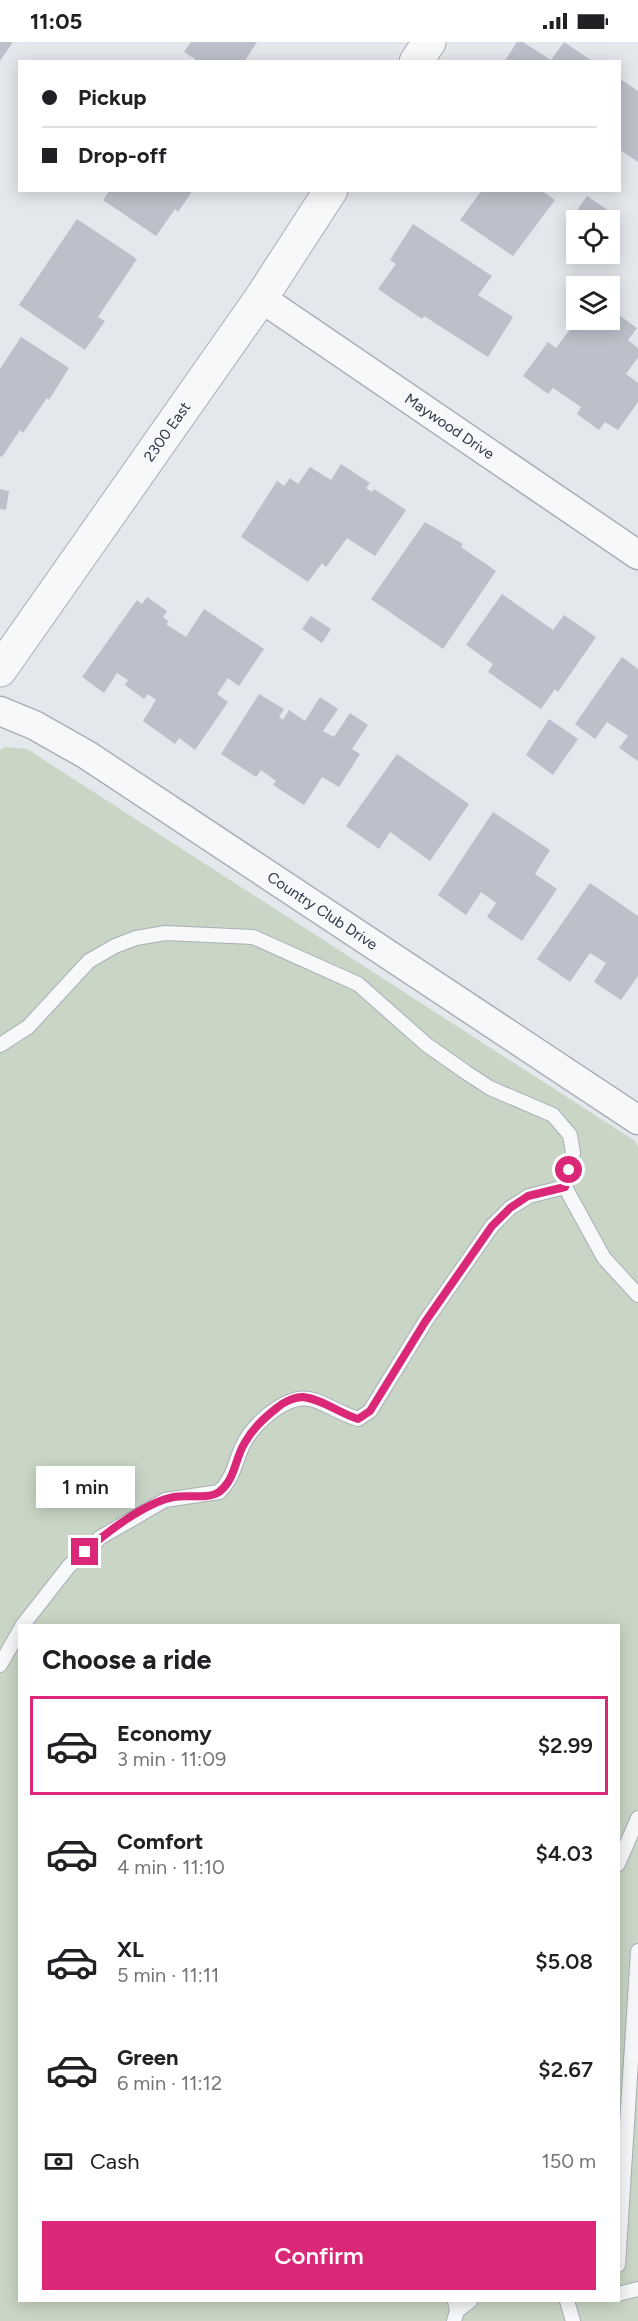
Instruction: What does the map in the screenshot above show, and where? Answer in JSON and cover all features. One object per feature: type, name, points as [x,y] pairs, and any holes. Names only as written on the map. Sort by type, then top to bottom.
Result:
[{"type":"street","points":[[417,60],[429,42]]},
{"type":"street","name":"2300 East","points":[[0,670],[261,298],[330,192]]},
{"type":"street","name":"Maywood Drive","points":[[261,298],[638,555]]},
{"type":"street","name":"Country Club Drive","points":[[0,711],[34,725],[87,755],[638,1120]]},
{"type":"lane","points":[[0,1045],[28,1027],[89,961],[115,946],[136,938],[165,933],[253,937],[358,984],[427,1045],[489,1088],[553,1115],[570,1135],[573,1153],[565,1187],[604,1258],[638,1295]]},
{"type":"lane","points":[[24,1624],[69,1566],[101,1538],[165,1500],[219,1492],[230,1479],[243,1445],[257,1424],[285,1402],[301,1397],[319,1401],[358,1419],[370,1411],[425,1322],[492,1226],[510,1208],[528,1196],[565,1187]]},
{"type":"lane","points":[[0,1665],[18,1634]]},
{"type":"lane","points":[[620,1859],[638,1818]]},
{"type":"lane","points":[[620,2234],[638,1951]]},
{"type":"lane","points":[[620,2294],[638,2289]]},
{"type":"lane","points":[[455,2311],[468,2302]]},
{"type":"lane","points":[[567,2302],[573,2321]]},
{"type":"green space","points":[[5,747],[27,749],[635,1141],[638,1147],[638,2321],[0,2321],[0,750]]},
{"type":"building","points":[[0,42],[13,42],[0,61]]},
{"type":"building","points":[[191,42],[257,42],[245,60],[194,60],[184,52]]},
{"type":"building","points":[[517,42],[523,42],[551,60],[505,60]]},
{"type":"building","points":[[564,42],[591,60],[551,60]]},
{"type":"building","points":[[621,80],[638,91],[638,162],[621,151]]},
{"type":"building","points":[[109,192],[192,192],[178,212],[175,209],[156,236],[103,200]]},
{"type":"building","points":[[481,192],[544,192],[555,200],[513,256],[460,220]]},
{"type":"building","points":[[587,196],[608,210],[577,210]]},
{"type":"building","points":[[77,219],[137,259],[98,317],[105,321],[85,350],[19,305]]},
{"type":"building","points":[[413,224],[492,276],[478,295],[513,317],[488,357],[424,316],[422,319],[378,289],[396,264],[390,260]]},
{"type":"building","points":[[620,316],[637,328],[628,340],[638,348],[638,357],[626,374],[638,383],[638,402],[618,430],[605,422],[599,430],[577,414],[581,407],[553,388],[548,394],[523,376],[548,342],[556,348],[570,330],[620,330]]},
{"type":"building","points":[[21,337],[69,368],[49,400],[47,398],[23,433],[20,430],[2,457],[0,456],[0,369]]},
{"type":"building","points":[[341,464],[370,483],[366,488],[372,492],[374,489],[406,510],[375,556],[347,538],[326,567],[322,563],[308,582],[241,537],[277,481],[284,486],[290,478],[298,484],[310,467],[331,480]]},
{"type":"building","points":[[0,489],[9,491],[6,510],[0,509]]},
{"type":"building","points":[[425,522],[463,544],[461,547],[496,571],[443,649],[371,599]]},
{"type":"building","points":[[502,594],[553,630],[564,615],[596,637],[558,692],[555,689],[541,709],[488,672],[493,664],[466,645]]},
{"type":"building","points":[[147,597],[167,611],[163,617],[169,622],[166,624],[186,637],[204,609],[264,649],[239,686],[228,678],[217,694],[228,702],[195,750],[179,738],[175,744],[143,721],[156,700],[148,694],[144,699],[125,685],[128,680],[117,673],[104,693],[82,677],[137,600],[142,604]]},
{"type":"building","points":[[311,616],[331,629],[322,643],[302,629]]},
{"type":"building","points":[[622,657],[638,669],[638,761],[619,748],[628,736],[607,722],[595,739],[575,724]]},
{"type":"building","points":[[259,694],[284,709],[279,717],[283,720],[289,710],[305,721],[320,697],[338,709],[323,731],[334,737],[350,713],[368,725],[352,749],[360,754],[339,787],[322,777],[304,805],[273,785],[276,781],[261,770],[256,777],[221,754]]},
{"type":"building","points":[[549,719],[578,739],[553,775],[526,755]]},
{"type":"building","points":[[397,754],[469,804],[430,861],[390,832],[379,849],[346,826]]},
{"type":"building","points":[[493,812],[550,850],[535,874],[557,889],[522,941],[487,917],[496,903],[481,892],[466,915],[438,895]]},
{"type":"building","points":[[590,883],[638,916],[638,976],[621,1000],[594,982],[606,963],[590,953],[570,982],[537,959]]},
{"type":"route","points":[[85,1552],[101,1538],[155,1504],[174,1497],[219,1492],[230,1479],[243,1445],[257,1424],[285,1402],[301,1397],[319,1401],[358,1419],[370,1411],[425,1322],[492,1226],[510,1208],[528,1196],[565,1187],[569,1170]]}]
